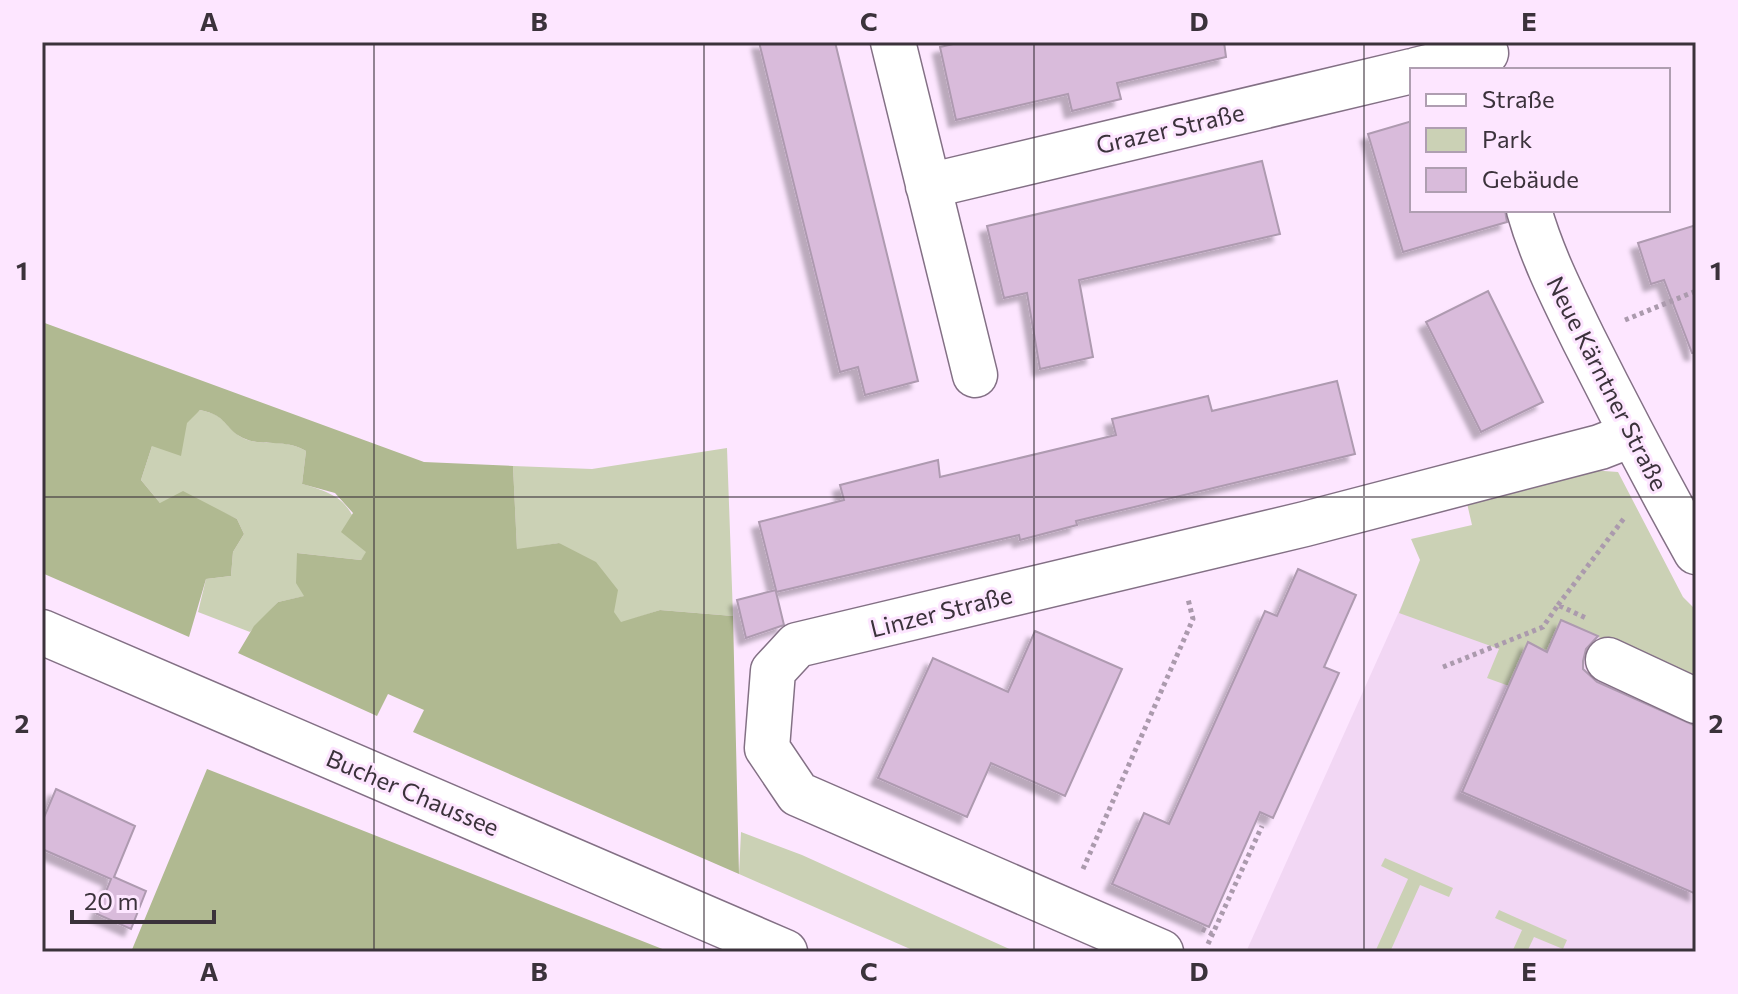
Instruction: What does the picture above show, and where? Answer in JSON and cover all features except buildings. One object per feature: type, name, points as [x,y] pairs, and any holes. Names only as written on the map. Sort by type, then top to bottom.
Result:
[{"type":"street","points":[[893,42],[975,375]]},
{"type":"street","name":"Grazer Straße","points":[[1424,68],[1486,55]]},
{"type":"street","name":"Grazer Straße","points":[[928,186],[1410,71]]},
{"type":"street","name":"Neue Kärntner Straße","points":[[1530,212],[1541,251],[1583,337],[1631,435],[1696,552]]},
{"type":"street","name":"Linzer Straße","points":[[1161,952],[798,794],[767,748],[773,671],[797,645],[1178,554],[1600,447],[1631,435]]},
{"type":"street","name":"Bucher Chaussee","points":[[42,632],[785,952]]},
{"type":"street","points":[[1602,641],[1696,701]]},
{"type":"path","points":[[1583,337],[1696,291]]},
{"type":"path","points":[[1443,667],[1543,627],[1630,509],[1659,486]]},
{"type":"path","points":[[1065,910],[1193,619],[1178,554]]},
{"type":"path","points":[[1558,605],[1602,641]]},
{"type":"path","points":[[1204,952],[1262,826]]},
{"type":"shaded area","points":[[1410,587],[1555,606],[1696,672],[1696,952],[1246,952]]},
{"type":"green space","points":[[42,322],[424,462],[513,466],[517,549],[559,543],[596,562],[618,590],[614,612],[621,622],[660,610],[733,616],[739,874],[413,732],[424,710],[388,694],[377,716],[238,653],[254,626],[278,602],[304,596],[296,583],[297,553],[361,560],[366,552],[341,532],[353,513],[335,493],[302,484],[306,451],[298,447],[250,441],[221,419],[200,410],[187,423],[181,456],[152,446],[141,480],[160,503],[183,491],[237,519],[244,534],[233,552],[231,576],[206,579],[189,637],[42,573]]},
{"type":"green space","points":[[200,410],[216,415],[250,441],[290,445],[306,451],[302,484],[330,494],[346,506],[367,552],[361,560],[297,553],[305,596],[278,602],[250,632],[198,612],[206,579],[231,576],[233,552],[244,534],[237,519],[218,510],[160,503],[141,480],[152,446]]},
{"type":"green space","points":[[727,448],[733,616],[660,610],[621,623],[559,543],[517,550],[513,466],[592,469]]},
{"type":"green space","points":[[1577,469],[1618,472],[1683,597],[1696,610],[1696,679],[1561,621],[1547,652],[1528,643],[1509,686],[1487,678],[1499,649],[1399,613],[1420,560],[1411,539],[1472,525],[1466,499]]},
{"type":"green space","points":[[207,769],[670,952],[131,952]]},
{"type":"green space","points":[[741,832],[802,855],[1016,952],[917,952],[739,874]]},
{"type":"green space","points":[[1385,858],[1453,888],[1449,897],[1420,885],[1390,952],[1375,952],[1408,879],[1381,866]]},
{"type":"green space","points":[[1499,910],[1567,940],[1563,949],[1534,937],[1527,952],[1512,952],[1522,930],[1495,918]]}]
